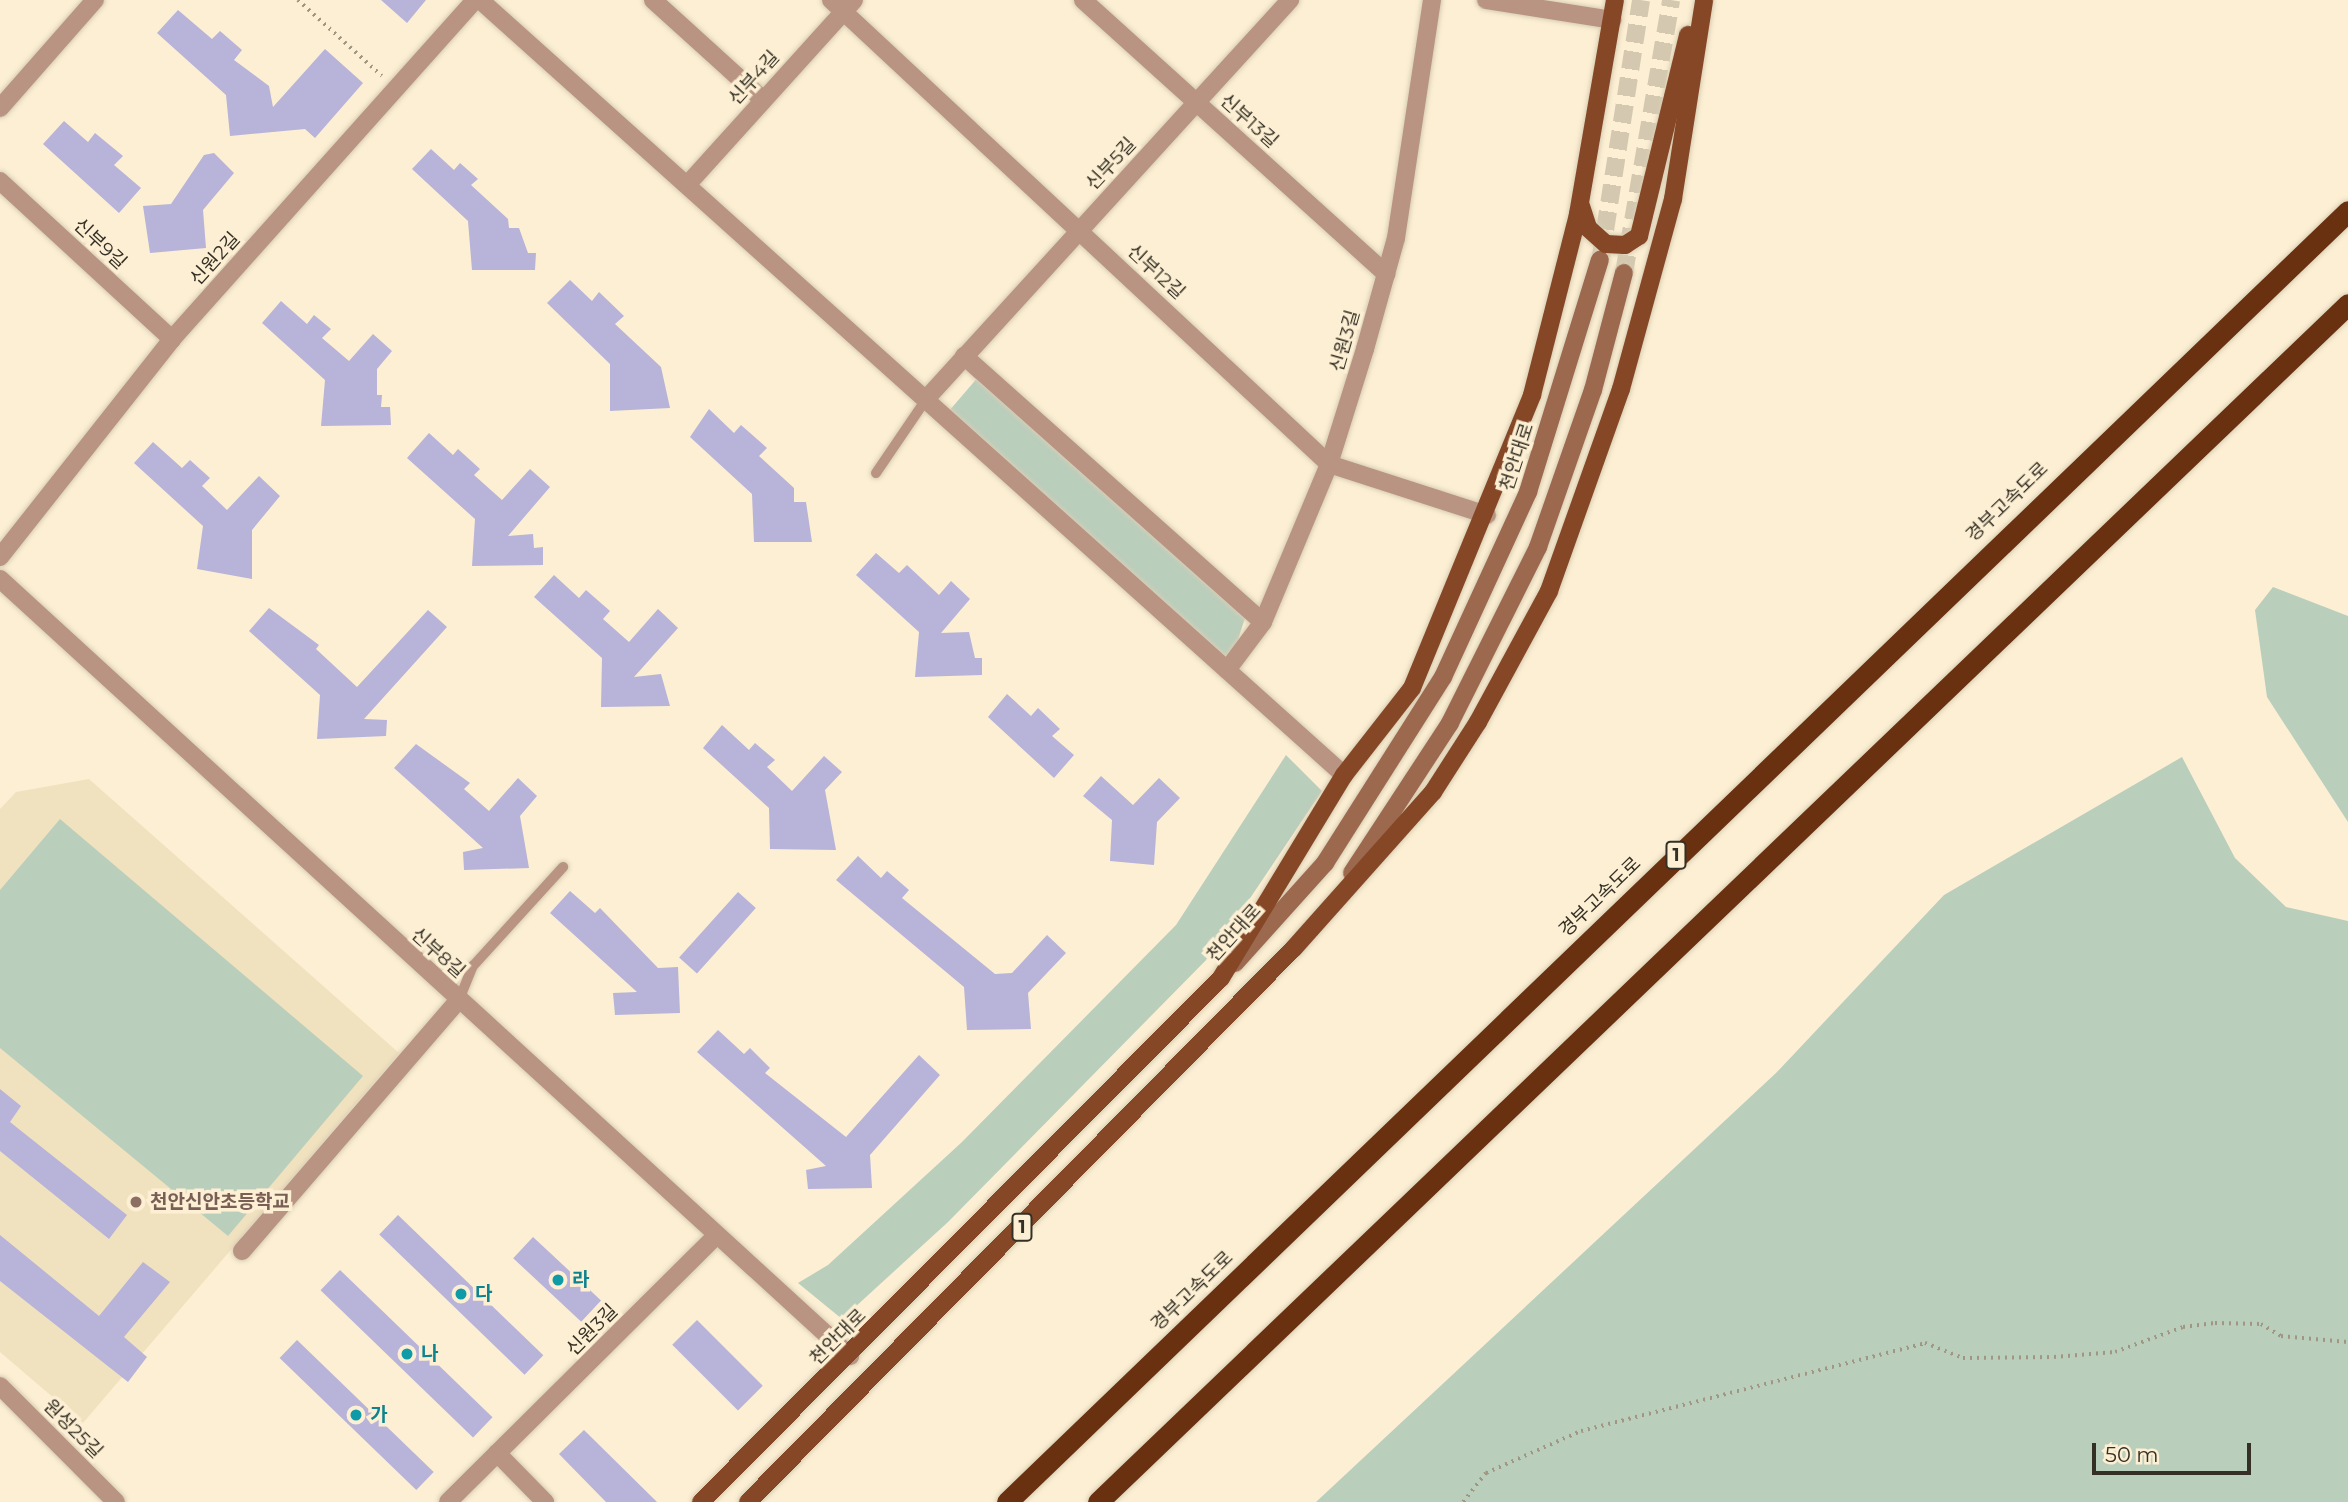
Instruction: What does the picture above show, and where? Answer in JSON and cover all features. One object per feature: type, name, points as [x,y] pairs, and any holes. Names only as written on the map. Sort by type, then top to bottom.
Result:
[{"type":"highway","name":"경부고속도로","points":[[1007,1502],[2284,266],[2348,208]]},
{"type":"highway","points":[[1098,1502],[2348,304]]},
{"type":"main road","name":"1","points":[[1221,978],[1344,775],[1412,688],[1487,514],[1532,395],[1580,200],[1615,0]]},
{"type":"main road","points":[[1580,200],[1588,228],[1606,244],[1625,245],[1639,236],[1698,0]]},
{"type":"main road","name":"1","points":[[748,1502],[1294,948],[1433,792],[1549,591],[1651,287],[1673,199],[1704,0]]},
{"type":"main road","name":"천안대로","points":[[702,1502],[850,1356],[1221,978],[1325,863],[1443,677],[1528,492],[1600,260]]},
{"type":"main road","points":[[1294,948],[1381,834],[1505,618],[1566,475],[1624,273]]},
{"type":"street","points":[[0,108],[95,0]]},
{"type":"street","name":"신원2길","points":[[0,557],[172,339],[475,0]]},
{"type":"street","points":[[480,0],[927,398],[1344,775]]},
{"type":"street","points":[[653,0],[762,99]]},
{"type":"street","name":"신부13길","points":[[1083,0],[1386,274]]},
{"type":"street","name":"신부5길","points":[[927,398],[1290,0]]},
{"type":"street","name":"신원3길","points":[[1227,670],[1263,622],[1329,464],[1386,274],[1432,0]]},
{"type":"street","points":[[1486,0],[1612,20]]},
{"type":"street","name":"신부4길","points":[[688,185],[843,4]]},
{"type":"street","name":"신부12길","points":[[843,4],[1329,464],[1487,514]]},
{"type":"street","name":"신부9길","points":[[0,181],[172,339]]},
{"type":"street","points":[[964,356],[1263,622]]},
{"type":"street","name":"신부8길","points":[[0,579],[850,1356]]},
{"type":"street","points":[[242,1251],[459,1000]]},
{"type":"street","name":"신원3길","points":[[449,1502],[716,1236]]},
{"type":"street","name":"원성25길","points":[[0,1386],[116,1502]]},
{"type":"street","points":[[497,1454],[545,1502]]},
{"type":"lane","points":[[876,472],[927,398]]},
{"type":"lane","points":[[459,1000],[473,966],[563,867]]},
{"type":"path","points":[[298,0],[391,84]]},
{"type":"path","points":[[1463,1502],[1486,1473],[1581,1431],[1925,1343],[1963,1358],[2054,1357],[2115,1352],[2183,1327],[2215,1323],[2260,1324],[2281,1336],[2348,1342]]},
{"type":"shaded area","name":"천안신안초등학교","points":[[89,779],[399,1053],[83,1423],[0,1352],[0,809],[16,792]]},
{"type":"green space","points":[[979,376],[1245,618],[1233,655],[1223,657],[949,411]]},
{"type":"green space","points":[[2273,587],[2348,616],[2348,822],[2267,697],[2255,610]]},
{"type":"green space","points":[[1286,755],[1322,791],[1214,952],[948,1222],[842,1319],[798,1283],[828,1265],[962,1142],[1176,925]]},
{"type":"green space","points":[[2182,757],[2235,858],[2286,907],[2348,921],[2348,1502],[1316,1502],[1776,1073],[1944,895]]},
{"type":"green space","points":[[60,819],[363,1076],[228,1236],[0,1048],[0,890]]},
{"type":"building","points":[[381,0],[426,0],[407,23]]},
{"type":"building","points":[[178,10],[212,39],[220,31],[242,50],[234,60],[269,86],[273,107],[325,49],[363,83],[315,138],[305,129],[230,136],[226,95],[157,33]]},
{"type":"building","points":[[64,121],[88,142],[95,133],[123,156],[114,165],[141,188],[119,213],[43,144]]},
{"type":"building","points":[[431,149],[454,170],[460,163],[478,179],[471,185],[508,219],[509,228],[519,228],[528,253],[536,253],[535,270],[472,270],[468,221],[412,169]]},
{"type":"building","points":[[214,153],[234,173],[203,210],[206,248],[150,253],[143,206],[171,204],[204,155]]},
{"type":"building","points":[[570,280],[592,301],[599,292],[624,316],[615,324],[661,367],[670,408],[610,411],[610,364],[547,303]]},
{"type":"building","points":[[281,301],[307,324],[314,315],[331,329],[322,338],[349,361],[373,334],[392,351],[377,369],[377,395],[382,395],[381,407],[390,407],[391,425],[321,426],[325,380],[262,323]]},
{"type":"building","points":[[709,409],[734,433],[741,425],[767,448],[759,456],[794,488],[794,502],[806,502],[812,542],[754,542],[752,494],[690,437]]},
{"type":"building","points":[[429,433],[453,455],[458,449],[480,469],[474,475],[502,500],[530,469],[550,487],[508,536],[533,534],[534,548],[543,547],[543,565],[472,566],[475,519],[407,458]]},
{"type":"building","points":[[153,442],[182,468],[190,460],[210,478],[202,486],[227,510],[259,476],[280,496],[252,530],[252,579],[197,569],[203,526],[134,463]]},
{"type":"building","points":[[876,553],[899,573],[907,565],[939,595],[951,581],[970,599],[941,633],[969,632],[975,658],[982,658],[982,675],[915,677],[919,632],[856,575]]},
{"type":"building","points":[[554,575],[579,598],[586,590],[610,611],[603,619],[629,642],[658,609],[678,628],[634,677],[661,674],[670,706],[601,707],[602,658],[534,597]]},
{"type":"building","points":[[269,608],[319,645],[316,649],[357,687],[428,610],[447,627],[364,719],[387,720],[386,736],[317,739],[320,695],[249,631]]},
{"type":"building","points":[[1007,694],[1031,716],[1038,708],[1060,729],[1052,736],[1074,755],[1054,778],[988,717]]},
{"type":"building","points":[[722,725],[749,750],[755,743],[775,760],[767,767],[792,791],[824,756],[842,772],[825,790],[836,850],[770,849],[769,808],[703,748]]},
{"type":"building","points":[[416,744],[470,783],[464,789],[489,811],[518,778],[537,796],[520,816],[529,868],[464,870],[463,852],[483,848],[394,768]]},
{"type":"building","points":[[1101,776],[1133,805],[1159,778],[1180,798],[1157,822],[1154,865],[1110,861],[1112,820],[1083,796]]},
{"type":"building","points":[[858,856],[881,878],[887,871],[909,890],[902,898],[995,974],[1012,973],[1047,935],[1066,953],[1028,993],[1031,1029],[967,1030],[964,987],[836,880]]},
{"type":"building","points":[[570,891],[595,913],[600,908],[658,968],[678,967],[680,1013],[615,1015],[613,993],[637,992],[550,913]]},
{"type":"building","points":[[738,892],[756,908],[697,973],[679,957]]},
{"type":"building","points":[[718,1030],[744,1054],[750,1048],[770,1068],[765,1073],[846,1137],[919,1055],[940,1075],[870,1155],[872,1188],[808,1189],[806,1170],[826,1166],[697,1052]]},
{"type":"building","points":[[0,1089],[21,1106],[10,1122],[127,1215],[109,1239],[0,1151]]},
{"type":"building","name":"다","points":[[398,1215],[543,1355],[525,1375],[379,1234]]},
{"type":"building","points":[[0,1235],[99,1316],[143,1262],[170,1282],[124,1337],[147,1357],[128,1382],[0,1281]]},
{"type":"building","name":"라","points":[[533,1237],[601,1300],[581,1322],[513,1258]]},
{"type":"building","name":"나","points":[[340,1270],[493,1417],[473,1437],[321,1290]]},
{"type":"building","points":[[697,1320],[763,1386],[738,1411],[672,1345]]},
{"type":"building","name":"가","points":[[297,1340],[434,1472],[416,1490],[280,1358]]},
{"type":"building","points":[[584,1430],[657,1502],[606,1502],[559,1454]]},
{"type":"tunnel","points":[[1601,256],[1641,0]]},
{"type":"tunnel","points":[[1624,273],[1671,0]]},
{"type":"place","name":"천안신안초등학교","points":[[136,1202]]},
{"type":"place","name":"라","points":[[558,1280]]},
{"type":"place","name":"다","points":[[461,1294]]},
{"type":"place","name":"나","points":[[407,1354]]},
{"type":"place","name":"가","points":[[356,1415]]}]
